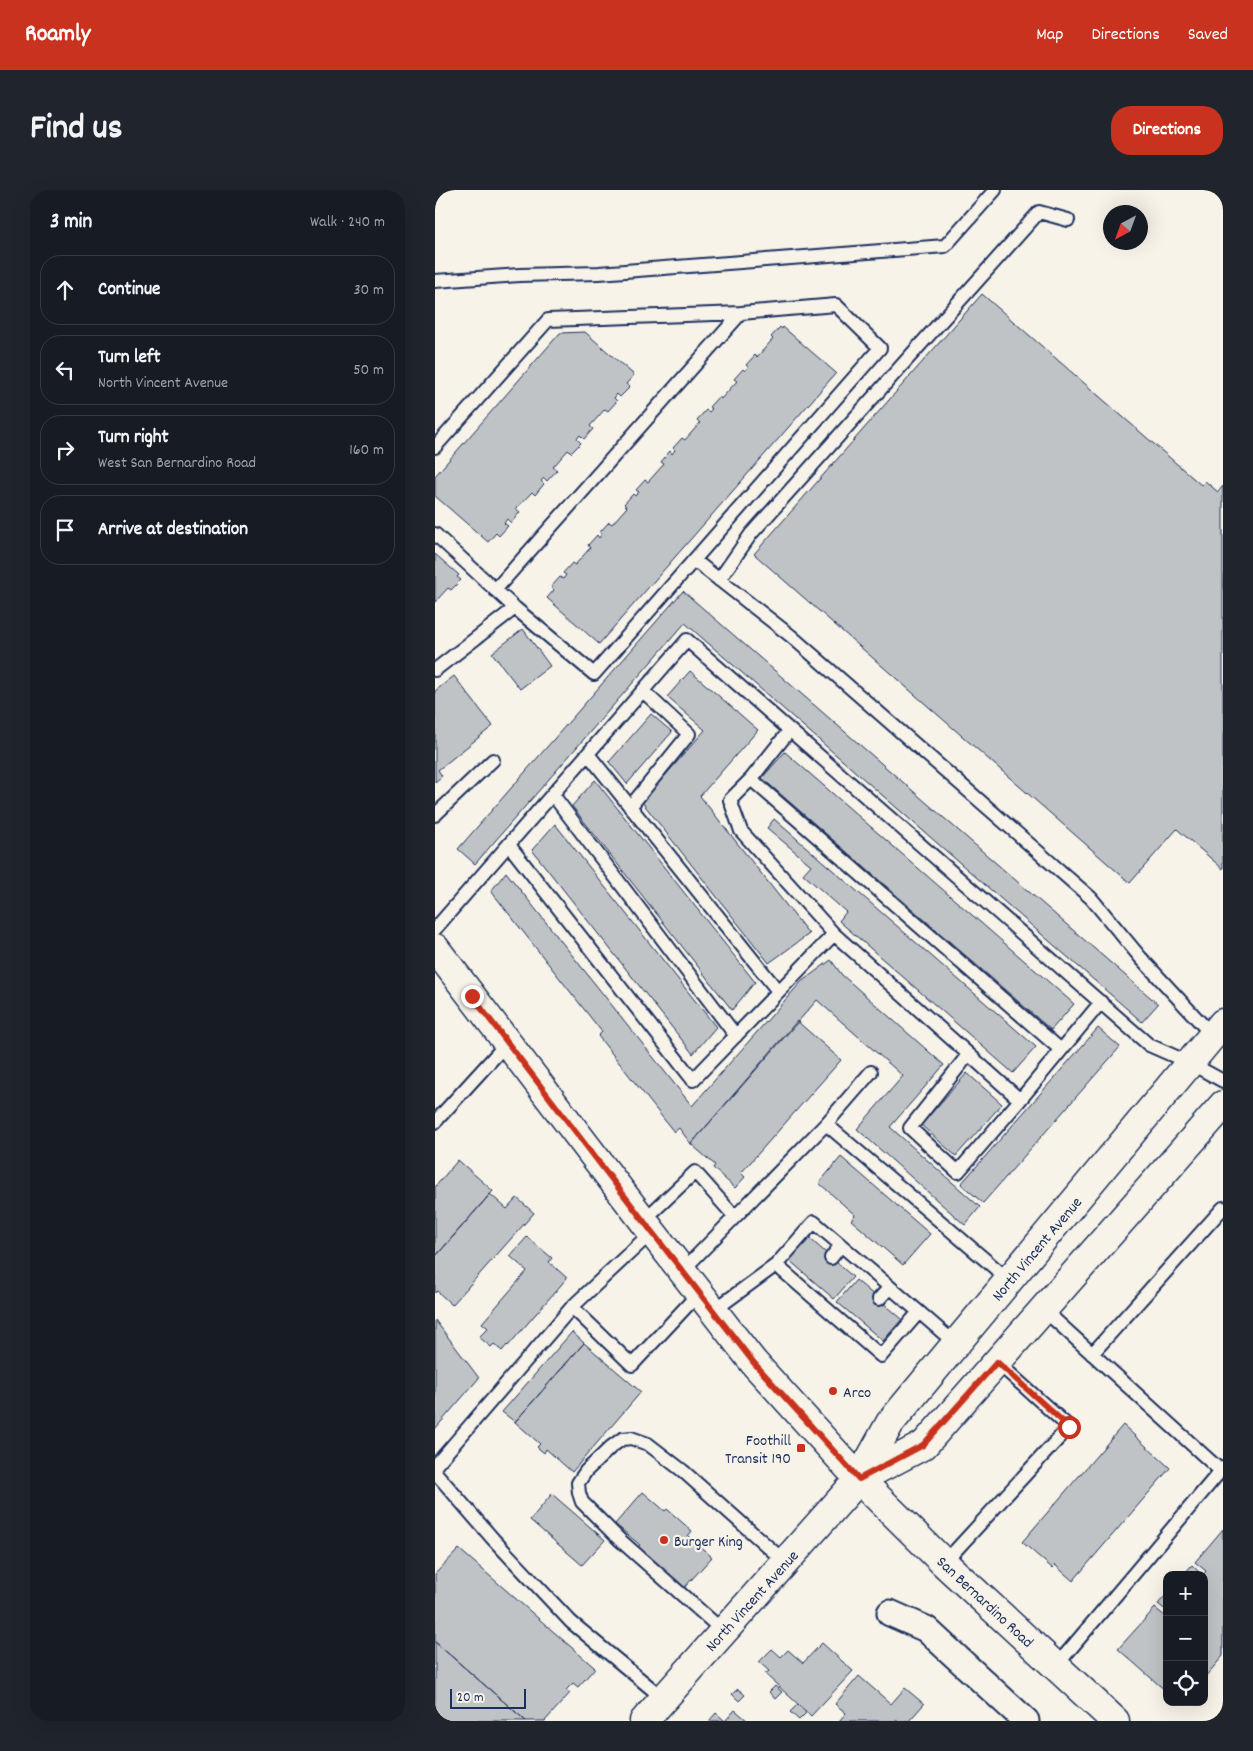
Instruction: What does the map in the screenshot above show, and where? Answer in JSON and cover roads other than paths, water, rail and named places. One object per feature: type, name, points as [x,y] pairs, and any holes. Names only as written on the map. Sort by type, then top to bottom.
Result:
[{"type":"street","name":"San Bernardino Road","points":[[435,948],[647,1227],[754,1363],[859,1479],[944,1563],[1115,1721]]},
{"type":"street","name":"North Vincent Avenue","points":[[644,1721],[859,1479],[890,1423],[1218,1029]]},
{"type":"street","name":"North Vincent Avenue","points":[[859,1479],[923,1445],[1223,1105]]},
{"type":"street","points":[[890,1613],[926,1629],[1026,1721]]},
{"type":"lane","points":[[435,281],[520,275],[608,272],[945,246],[995,190]]},
{"type":"lane","points":[[719,580],[751,534],[1039,212],[1068,220]]},
{"type":"lane","points":[[435,447],[548,320],[741,313],[837,305],[880,348],[593,674],[515,608],[435,534]]},
{"type":"lane","points":[[495,590],[741,313]]},
{"type":"lane","points":[[694,560],[791,636],[1091,898],[1140,957],[1218,1029]]},
{"type":"lane","points":[[435,670],[515,608]]},
{"type":"lane","points":[[435,929],[687,640],[1149,1045],[1190,1063],[1223,1081]]},
{"type":"lane","points":[[630,807],[689,734],[643,692]]},
{"type":"lane","points":[[790,730],[751,779],[731,800],[741,831],[834,934],[1020,1100]]},
{"type":"lane","points":[[588,754],[778,992]]},
{"type":"lane","points":[[435,815],[493,760]]},
{"type":"lane","points":[[751,779],[1061,1050]]},
{"type":"lane","points":[[553,795],[736,1036]]},
{"type":"lane","points":[[509,845],[693,1080],[834,934]]},
{"type":"lane","points":[[969,1055],[910,1128],[958,1172],[1101,1002]]},
{"type":"lane","points":[[435,1122],[507,1043]]},
{"type":"lane","points":[[682,1271],[826,1124],[871,1072]]},
{"type":"lane","points":[[826,1124],[1009,1280]]},
{"type":"lane","points":[[435,1466],[571,1307],[647,1227],[695,1172],[735,1217]]},
{"type":"lane","points":[[1093,1354],[1223,1208]]},
{"type":"lane","points":[[571,1307],[632,1365],[706,1302],[776,1266],[814,1222],[956,1344]]},
{"type":"lane","points":[[831,1258],[841,1245]]},
{"type":"lane","points":[[776,1266],[808,1285],[856,1326],[881,1356],[919,1312]]},
{"type":"lane","points":[[879,1299],[890,1287]]},
{"type":"lane","points":[[1043,1309],[1222,1470],[1056,1666]]},
{"type":"lane","points":[[944,1563],[1069,1427],[997,1362]]},
{"type":"lane","points":[[723,1631],[627,1546],[582,1502],[578,1483],[586,1471],[622,1439],[631,1438],[648,1444],[683,1471],[785,1562]]},
{"type":"lane","points":[[435,1472],[493,1540],[571,1622],[664,1699]]},
{"type":"place","name":"Arco","points":[[833,1391]]},
{"type":"place","name":"Foothill Transit 190","points":[[801,1448]]},
{"type":"place","name":"Burger King","points":[[664,1540]]}]
